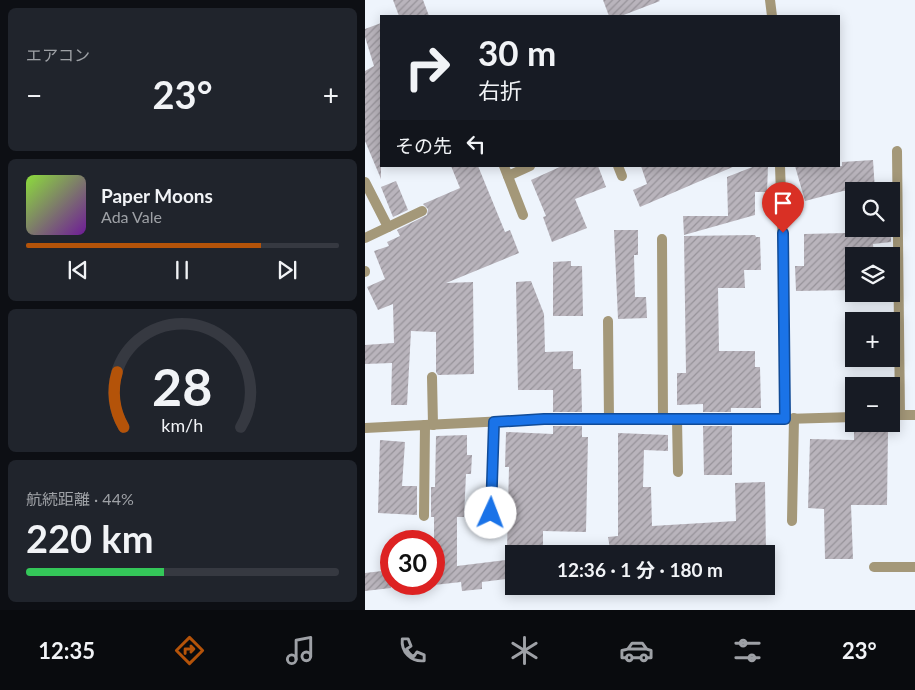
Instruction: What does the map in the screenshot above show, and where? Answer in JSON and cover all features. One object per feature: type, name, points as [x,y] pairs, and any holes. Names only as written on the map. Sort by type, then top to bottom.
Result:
[{"type":"street","points":[[770,0],[772,15]]},
{"type":"street","points":[[896,377],[897,151]]},
{"type":"street","points":[[523,216],[506,171],[525,167]]},
{"type":"street","points":[[618,167],[622,176]]},
{"type":"street","points":[[780,167],[792,520]]},
{"type":"street","points":[[365,182],[388,227]]},
{"type":"street","points":[[365,238],[421,211]]},
{"type":"street","points":[[662,239],[663,419]]},
{"type":"street","points":[[608,321],[609,420]]},
{"type":"street","points":[[423,516],[432,377]]},
{"type":"street","points":[[900,415],[915,415]]},
{"type":"street","points":[[365,428],[544,419],[790,419],[845,416]]},
{"type":"street","points":[[677,419],[678,472]]},
{"type":"street","points":[[490,532],[494,422]]},
{"type":"street","points":[[874,567],[915,567]]},
{"type":"building","points":[[393,0],[423,0],[429,15],[399,15]]},
{"type":"building","points":[[603,0],[660,1],[624,15],[609,15]]},
{"type":"building","points":[[380,23],[381,179],[365,141],[365,71],[374,66],[365,37],[365,29]]},
{"type":"building","points":[[873,160],[874,182],[845,182],[845,191],[805,201],[795,167],[842,166],[842,162]]},
{"type":"building","points":[[451,167],[478,167],[505,232],[510,230],[519,253],[446,283],[473,282],[474,374],[438,375],[436,372],[436,332],[411,331],[407,405],[391,405],[392,363],[365,364],[365,345],[394,343],[393,304],[378,310],[367,287],[385,279],[374,251],[389,246],[387,242],[400,236],[397,230],[427,215],[428,209],[423,204],[460,188]]},
{"type":"building","points":[[560,167],[598,167],[606,187],[575,199],[587,228],[552,242],[543,217],[546,216],[531,180]]},
{"type":"building","points":[[641,167],[733,167],[640,207],[633,190],[647,184]]},
{"type":"building","points":[[752,167],[768,167],[767,192],[755,192],[755,215],[684,235],[683,216],[728,216],[727,177]]},
{"type":"building","points":[[396,181],[408,210],[393,217],[381,187]]},
{"type":"building","points":[[614,230],[638,230],[638,255],[634,255],[635,297],[646,297],[647,318],[618,319]]},
{"type":"building","points":[[845,233],[845,237],[891,237],[891,242],[873,244],[873,247],[845,247],[845,290],[796,291],[795,266],[804,266],[804,234]]},
{"type":"building","points":[[755,235],[760,237],[761,270],[744,270],[745,288],[718,288],[719,351],[755,351],[755,367],[760,367],[761,408],[731,408],[731,412],[703,412],[703,404],[677,405],[677,373],[686,373],[684,236]]},
{"type":"building","points":[[571,261],[571,266],[582,266],[583,316],[553,316],[553,262]]},
{"type":"building","points":[[531,281],[544,314],[545,352],[573,351],[573,369],[581,369],[582,412],[553,412],[553,390],[518,390],[516,282]]},
{"type":"building","points":[[553,426],[582,426],[582,437],[588,437],[586,532],[543,531],[543,545],[507,545],[509,467],[505,467],[506,432],[553,434]]},
{"type":"building","points":[[703,426],[732,426],[732,475],[704,475]]},
{"type":"building","points":[[854,432],[888,432],[887,505],[851,505],[853,559],[825,559],[824,509],[808,508],[810,439],[854,440]]},
{"type":"building","points":[[618,433],[668,435],[668,451],[644,450],[643,487],[651,487],[652,526],[736,521],[735,483],[765,482],[766,545],[609,545],[608,537],[618,536]]},
{"type":"building","points":[[467,435],[467,455],[472,455],[471,474],[466,474],[464,517],[457,517],[457,566],[505,560],[505,579],[482,582],[482,589],[462,591],[461,582],[445,584],[445,530],[434,530],[434,517],[431,517],[431,487],[435,487],[436,436]]},
{"type":"building","points":[[380,440],[405,442],[402,486],[417,486],[417,515],[378,513]]},
{"type":"building","points":[[380,571],[380,589],[365,591],[365,573]]},
{"type":"route","points":[[491,513],[494,422],[544,419],[785,419],[783,233]]}]
